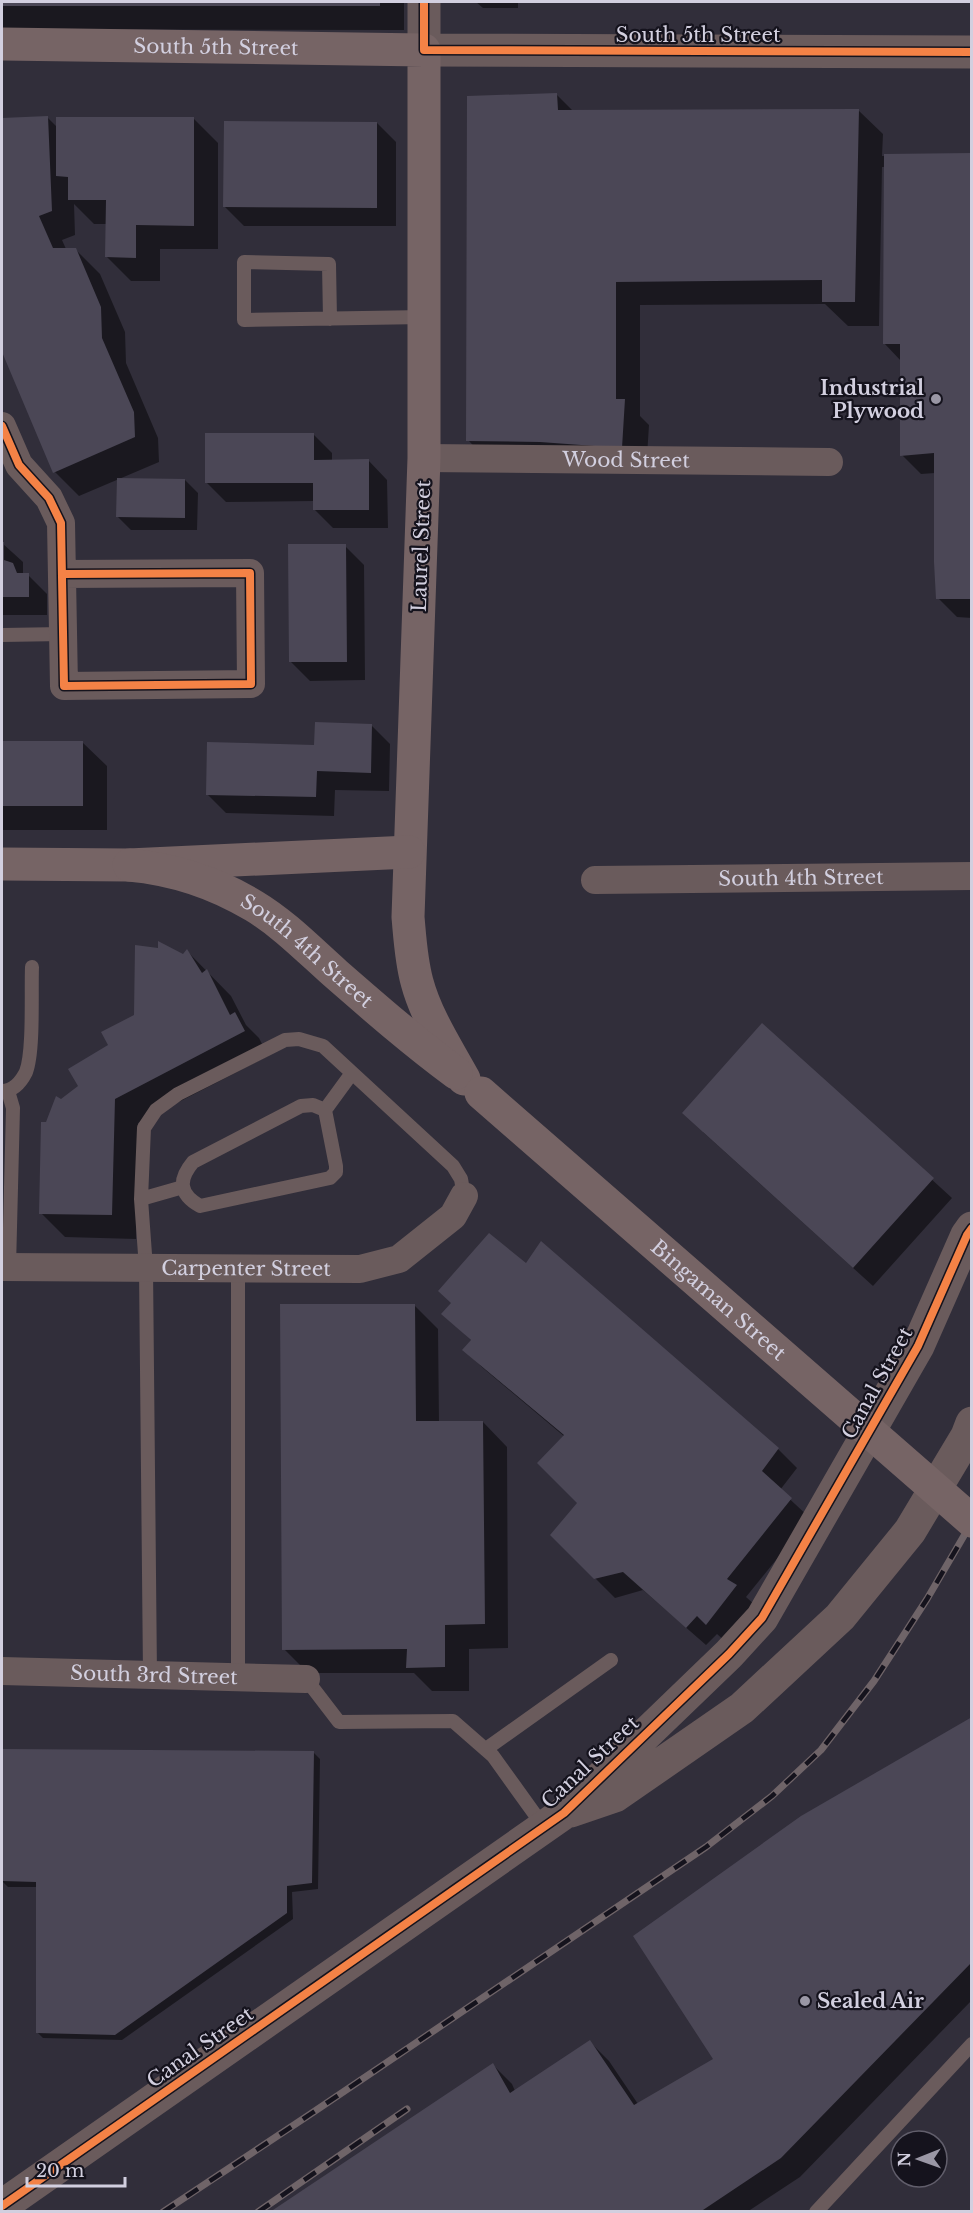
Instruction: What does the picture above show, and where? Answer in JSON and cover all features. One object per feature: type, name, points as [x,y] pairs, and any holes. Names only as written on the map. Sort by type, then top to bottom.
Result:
[{"type":"main road","name":"South 5th Street","points":[[2,44],[424,50]]},
{"type":"main road","name":"Laurel Street","points":[[424,50],[424,458],[408,917],[411,955],[417,983],[431,1017],[472,1086]]},
{"type":"main road","name":"South 4th Street","points":[[2,864],[129,865],[410,852]]},
{"type":"main road","name":"South 4th Street","points":[[129,865],[153,867],[192,877],[255,907],[301,943],[407,1037],[472,1086]]},
{"type":"main road","name":"Bingaman Street","points":[[472,1086],[972,1521]]},
{"type":"street","name":"Laurel Street","points":[[424,2],[424,50]]},
{"type":"street","name":"South 5th Street","points":[[424,50],[972,52]]},
{"type":"street","points":[[2,426],[10,469],[50,498],[61,523],[64,686],[251,684],[250,573],[62,574]]},
{"type":"street","name":"Wood Street","points":[[424,458],[829,462]]},
{"type":"street","name":"South 4th Street","points":[[595,880],[972,876]]},
{"type":"street","name":"Carpenter Street","points":[[5,1267],[360,1269],[399,1259],[453,1216],[464,1196]]},
{"type":"street","name":"Canal Street","points":[[2,2206],[554,1820],[729,1654],[762,1618],[918,1346],[972,1228]]},
{"type":"street","name":"Canal Street","points":[[554,1820],[615,1797],[742,1708],[840,1617],[910,1530],[972,1423]]},
{"type":"street","name":"South 3rd Street","points":[[2,1671],[306,1679]]},
{"type":"lane","points":[[330,319],[329,264],[244,262],[244,320],[330,319],[425,317]]},
{"type":"lane","points":[[2,634],[63,634]]},
{"type":"lane","points":[[5,1267],[13,1108],[5,1091],[15,1087],[26,1073],[30,1058],[32,968]]},
{"type":"lane","points":[[150,1675],[146,1268],[141,1199],[144,1128],[156,1110],[178,1094],[285,1040],[298,1039],[323,1046],[453,1166],[461,1179],[464,1196]]},
{"type":"lane","points":[[325,1110],[313,1105],[301,1106],[193,1162],[183,1173],[183,1187],[188,1200],[200,1206],[330,1178],[336,1172],[336,1166],[325,1110],[352,1073]]},
{"type":"lane","points":[[141,1199],[183,1187]]},
{"type":"lane","points":[[238,1269],[238,1677]]},
{"type":"lane","points":[[486,1749],[611,1660]]},
{"type":"lane","points":[[306,1679],[339,1722],[453,1721],[486,1749],[554,1820]]},
{"type":"lane","points":[[816,2211],[972,2044]]},
{"type":"building","points":[[2,2],[380,2],[380,6],[2,6]]},
{"type":"building","points":[[557,93],[558,110],[859,109],[855,302],[822,302],[822,280],[616,282],[616,399],[625,399],[622,448],[540,442],[466,441],[467,96]]},
{"type":"building","points":[[48,116],[52,211],[39,216],[53,248],[76,248],[101,307],[102,338],[134,412],[135,437],[53,473],[2,352],[2,118]]},
{"type":"building","points":[[56,117],[194,117],[194,226],[136,225],[136,258],[105,257],[106,200],[68,200],[68,177],[56,176]]},
{"type":"building","points":[[224,121],[377,122],[377,208],[223,207]]},
{"type":"building","name":"Industrial Plywood","points":[[972,153],[972,599],[936,599],[934,453],[900,456],[900,344],[883,344],[884,154]]},
{"type":"building","points":[[205,433],[314,433],[314,460],[369,459],[369,510],[313,510],[313,483],[205,483]]},
{"type":"building","points":[[117,478],[185,479],[185,518],[116,517]]},
{"type":"building","points":[[2,542],[4,542],[4,560],[13,563],[17,573],[29,573],[29,597],[2,597]]},
{"type":"building","points":[[288,544],[346,544],[347,662],[289,662]]},
{"type":"building","points":[[315,722],[372,724],[371,773],[317,771],[316,797],[206,795],[207,742],[314,745]]},
{"type":"building","points":[[2,741],[83,741],[83,806],[2,806]]},
{"type":"building","points":[[158,941],[183,954],[187,949],[202,973],[207,969],[230,1015],[235,1012],[245,1031],[115,1099],[112,1215],[39,1214],[41,1122],[46,1122],[56,1096],[61,1099],[78,1086],[68,1069],[108,1045],[101,1032],[134,1015],[135,945],[158,948]]},
{"type":"building","points":[[762,1023],[934,1178],[853,1268],[682,1113]]},
{"type":"building","points":[[489,1233],[526,1263],[541,1241],[779,1448],[762,1471],[792,1498],[727,1579],[737,1585],[706,1625],[697,1616],[686,1628],[623,1572],[594,1579],[550,1535],[577,1503],[537,1463],[564,1435],[462,1350],[471,1340],[441,1314],[451,1303],[438,1291]]},
{"type":"building","points":[[280,1304],[415,1304],[416,1421],[483,1421],[485,1624],[445,1625],[445,1667],[406,1668],[407,1649],[282,1650]]},
{"type":"building","name":"Sealed Air","points":[[972,1717],[972,1962],[781,2158],[700,2212],[270,2212],[493,2063],[510,2093],[590,2040],[634,2105],[713,2059],[633,1936],[801,1816]]},
{"type":"building","points":[[3,1749],[314,1751],[312,1883],[287,1886],[287,1913],[115,2035],[36,2033],[36,1882],[2,1881]]},
{"type":"railway","points":[[163,2212],[706,1847],[772,1796],[821,1750],[874,1681],[927,1599],[972,1522]]},
{"type":"railway","points":[[258,2212],[407,2109]]},
{"type":"cycle path","points":[[424,2],[424,50],[972,52]]},
{"type":"cycle path","points":[[2,426],[19,465],[49,498],[61,523],[64,686],[251,684],[250,573],[62,574]]},
{"type":"cycle path","points":[[2,2206],[564,1813],[729,1654],[762,1618],[918,1346],[972,1228]]},
{"type":"place","name":"Industrial Plywood","points":[[936,399]]},
{"type":"place","name":"Sealed Air","points":[[805,2001]]}]
